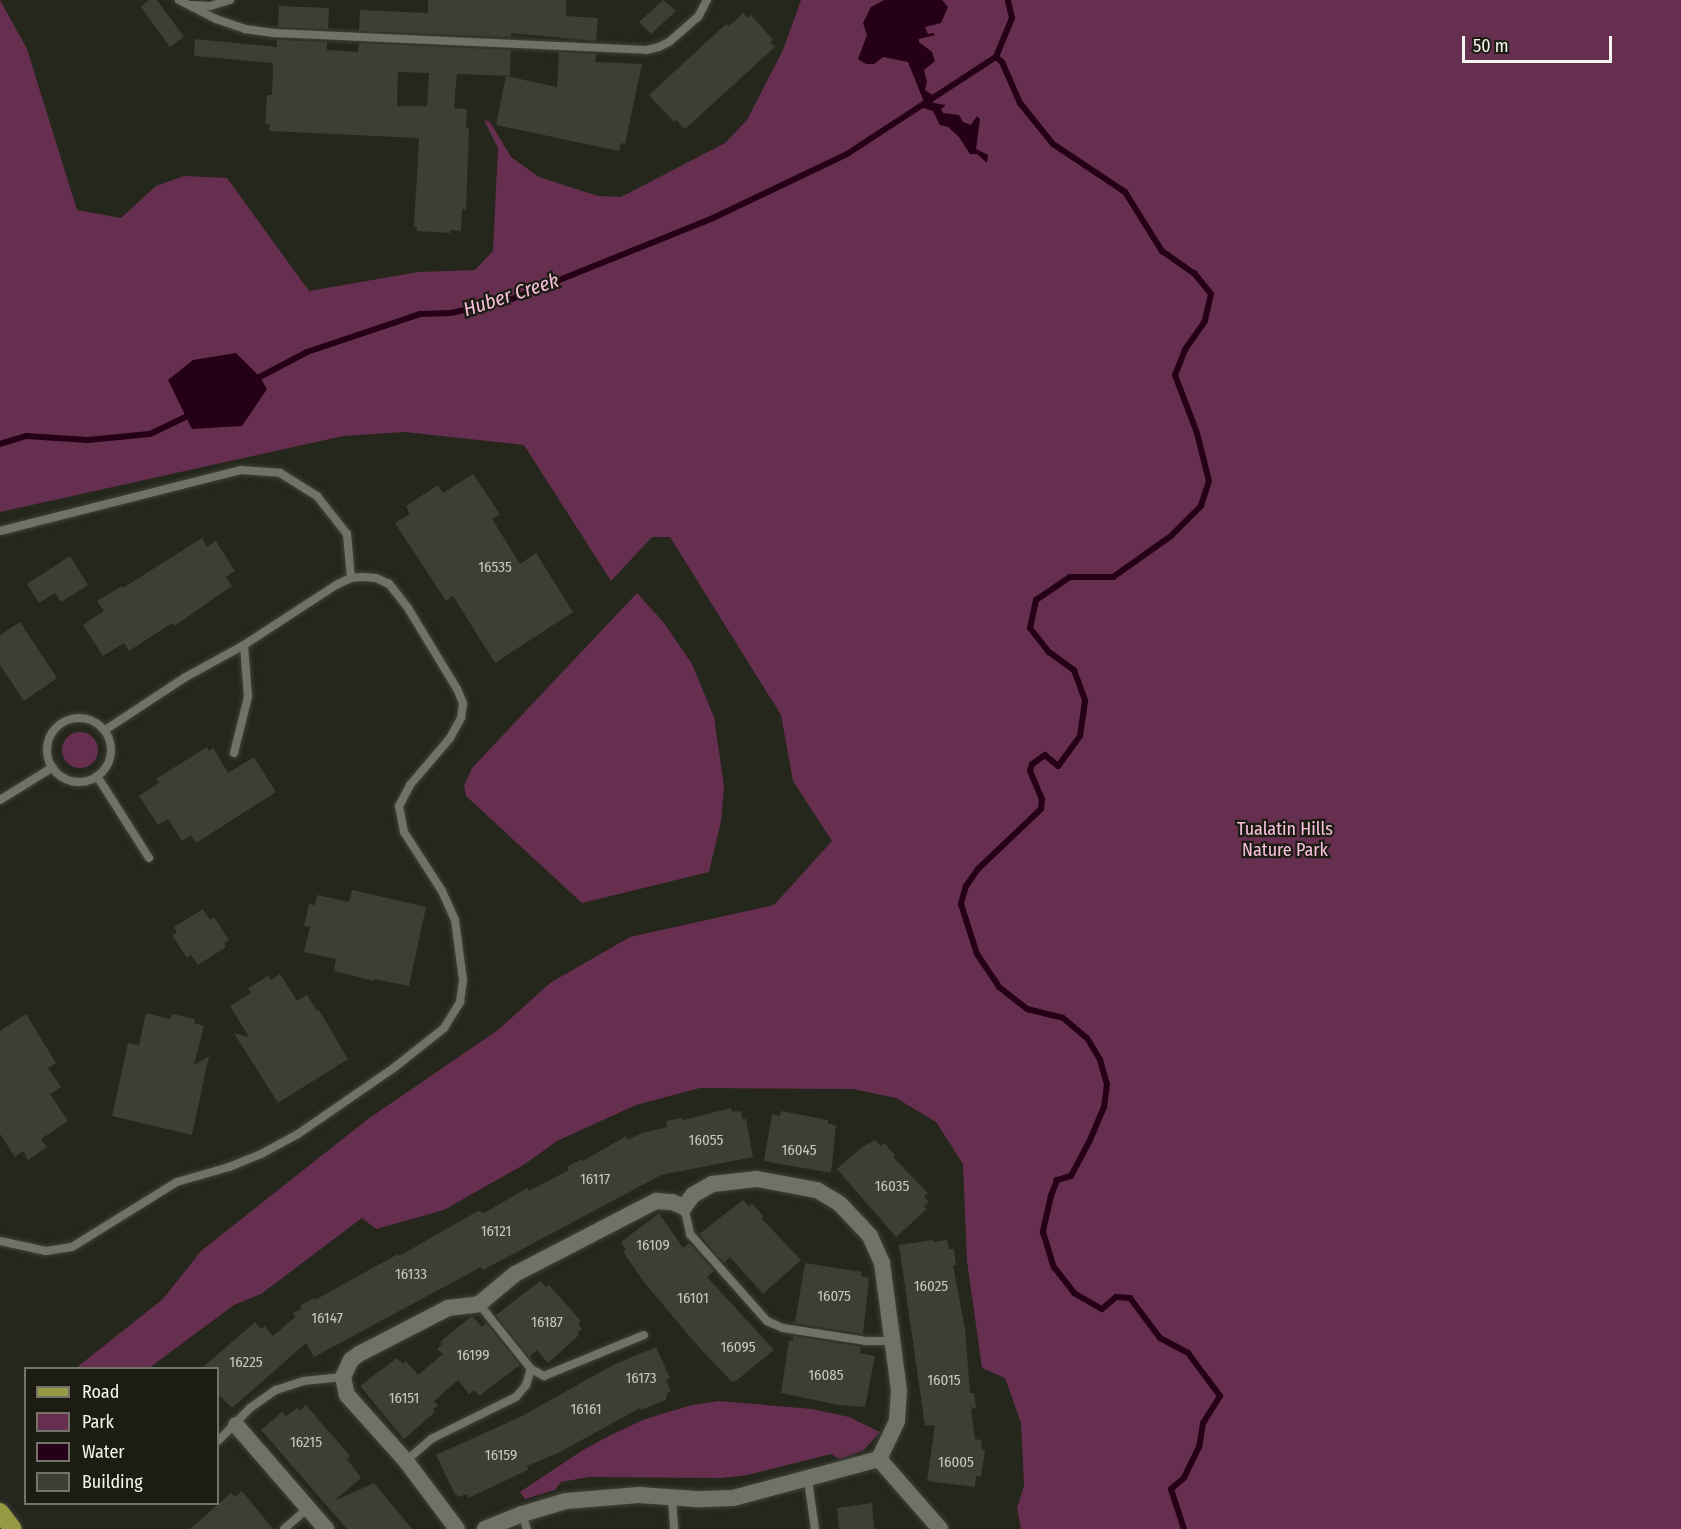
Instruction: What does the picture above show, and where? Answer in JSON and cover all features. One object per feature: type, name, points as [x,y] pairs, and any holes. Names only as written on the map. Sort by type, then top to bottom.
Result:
[{"type":"main road","points":[[0,1512],[13,1529]]},
{"type":"street","points":[[457,1529],[406,1461],[347,1395],[343,1377],[351,1360],[448,1308],[479,1304],[514,1275],[656,1201],[672,1202],[684,1206],[693,1195],[712,1184],[743,1180],[803,1187],[829,1196],[856,1220],[876,1247],[882,1263],[900,1406],[893,1434],[879,1460],[733,1498],[672,1498],[639,1495],[588,1498],[525,1521],[485,1529]]},
{"type":"street","points":[[236,1425],[326,1529]]},
{"type":"street","points":[[879,1460],[940,1529]]},
{"type":"lane","points":[[183,2],[210,6],[230,0]]},
{"type":"lane","points":[[183,2],[245,29],[274,33],[646,50],[669,42],[698,17],[706,0]]},
{"type":"lane","points":[[0,531],[240,470],[280,473],[317,496],[347,534],[351,578]]},
{"type":"lane","points":[[0,1241],[46,1251],[72,1247],[177,1182],[229,1167],[261,1154],[298,1134],[348,1101],[432,1038],[454,1016],[460,1002],[464,980],[455,920],[442,891],[404,832],[399,806],[410,785],[450,738],[461,718],[463,703],[457,689],[397,592],[389,584],[376,578],[351,578],[336,585],[244,645],[184,678],[105,730]]},
{"type":"lane","points":[[234,753],[248,697],[244,645]]},
{"type":"lane","points":[[81,718],[94,721],[105,730],[111,744],[110,758],[97,776],[86,781],[73,781],[62,776],[53,767],[48,754],[49,740],[61,724],[81,718]]},
{"type":"lane","points":[[0,800],[53,767]]},
{"type":"lane","points":[[97,776],[149,858]]},
{"type":"lane","points":[[684,1206],[690,1234],[767,1321],[795,1330],[866,1341],[893,1341]]},
{"type":"lane","points":[[479,1304],[531,1369],[537,1373],[550,1375],[644,1335]]},
{"type":"lane","points":[[406,1461],[431,1439],[516,1397],[526,1385],[531,1369]]},
{"type":"lane","points":[[219,1440],[250,1408],[282,1388],[303,1381],[343,1377]]},
{"type":"lane","points":[[808,1480],[815,1529]]},
{"type":"lane","points":[[672,1498],[674,1529]]},
{"type":"lane","points":[[284,1529],[308,1508]]},
{"type":"green space","name":"Tualatin Hills Nature Park","points":[[0,0],[27,49],[77,210],[121,218],[156,186],[184,176],[227,178],[309,291],[418,272],[475,270],[493,251],[498,148],[484,120],[490,122],[511,157],[539,177],[598,196],[621,197],[725,143],[747,120],[783,50],[801,0],[1681,0],[1681,1529],[1021,1529],[1017,1508],[1024,1486],[1021,1423],[1005,1378],[982,1368],[967,1261],[963,1164],[936,1122],[896,1098],[853,1089],[700,1088],[636,1105],[557,1141],[525,1164],[444,1210],[376,1229],[362,1218],[261,1294],[234,1305],[150,1367],[77,1367],[163,1299],[201,1251],[368,1119],[498,1030],[550,983],[630,937],[774,905],[832,841],[793,781],[781,715],[670,537],[652,537],[611,581],[524,445],[405,432],[343,436],[0,512]],"holes":[[[236,353],[192,429],[186,417]]]},
{"type":"green space","points":[[637,593],[664,623],[692,664],[714,717],[724,787],[721,821],[709,872],[582,903],[466,796],[464,786],[472,768]]},
{"type":"green space","points":[[80,732],[93,737],[98,750],[93,763],[80,768],[67,763],[62,750],[67,737]]},
{"type":"green space","points":[[719,1401],[812,1409],[849,1417],[880,1432],[864,1450],[840,1459],[831,1454],[747,1475],[721,1478],[589,1477],[561,1482],[555,1490],[525,1499],[520,1492],[583,1450],[645,1419],[692,1405]]},
{"type":"water","points":[[884,0],[942,0],[948,7],[941,23],[925,27],[928,34],[935,35],[919,39],[919,42],[932,52],[935,61],[924,70],[927,82],[925,90],[934,96],[933,103],[946,105],[941,109],[943,113],[959,115],[963,122],[971,125],[977,116],[980,119],[976,149],[988,155],[987,163],[977,154],[970,154],[959,137],[948,127],[940,125],[933,111],[923,108],[924,102],[908,62],[883,57],[874,64],[866,64],[858,59],[867,35],[863,23],[871,7]]},
{"type":"water","points":[[236,353],[260,377],[267,389],[242,426],[192,429],[168,380],[193,360]]},
{"type":"building","points":[[149,0],[157,0],[184,37],[170,47],[141,7]]},
{"type":"building","points":[[428,0],[566,0],[566,16],[598,18],[596,41],[511,33],[511,37],[359,31],[360,10],[428,13]]},
{"type":"building","points":[[663,0],[676,11],[651,34],[639,22]]},
{"type":"building","points":[[279,6],[329,8],[328,29],[278,27]]},
{"type":"building","points":[[743,13],[748,18],[751,15],[773,40],[770,42],[775,47],[685,129],[676,120],[674,122],[649,95],[726,24],[729,26]]},
{"type":"building","points":[[195,39],[277,47],[277,40],[327,42],[327,50],[358,52],[359,43],[511,50],[510,76],[457,74],[454,108],[467,109],[466,127],[469,128],[466,210],[462,209],[461,231],[451,230],[450,233],[417,231],[417,227],[414,227],[419,138],[269,131],[270,124],[265,124],[267,95],[272,95],[273,63],[194,56]],"holes":[[[398,72],[429,73],[427,106],[397,106]]]},
{"type":"building","points":[[559,52],[596,54],[595,62],[642,64],[625,144],[621,143],[619,151],[496,125],[506,76],[557,87]]},
{"type":"building","points":[[473,474],[500,514],[492,519],[520,564],[536,553],[573,612],[495,663],[453,596],[446,601],[395,523],[410,514],[406,506],[438,485],[443,493]]},
{"type":"building","points":[[202,538],[207,547],[216,541],[235,571],[226,577],[232,586],[174,626],[172,623],[129,651],[124,643],[103,656],[83,625],[104,611],[97,601],[122,586],[123,588]]},
{"type":"building","points":[[70,556],[88,585],[61,602],[55,593],[39,603],[27,584]]},
{"type":"building","points":[[20,622],[57,678],[24,701],[0,665],[0,635]]},
{"type":"building","points":[[207,747],[209,751],[213,748],[228,773],[254,757],[276,792],[196,843],[191,835],[182,841],[168,819],[158,825],[139,796],[159,783],[156,779]]},
{"type":"building","points":[[352,890],[426,907],[409,986],[374,979],[374,981],[334,971],[336,959],[304,952],[310,927],[304,926],[309,904],[315,905],[317,895],[349,902]]},
{"type":"building","points":[[203,909],[210,920],[214,917],[229,940],[224,943],[226,947],[198,965],[191,955],[187,958],[172,935],[177,933],[174,927]]},
{"type":"building","points":[[280,974],[297,1001],[307,995],[317,1011],[319,1010],[348,1059],[278,1103],[234,1033],[249,1037],[230,1006],[251,993],[248,988],[268,976],[271,980]]},
{"type":"building","points":[[146,1013],[170,1019],[172,1014],[195,1019],[194,1023],[204,1026],[194,1065],[209,1056],[192,1135],[112,1116],[128,1043],[139,1045]]},
{"type":"building","points":[[26,1014],[56,1063],[48,1068],[61,1087],[50,1094],[68,1121],[41,1139],[47,1147],[28,1160],[23,1151],[15,1157],[0,1134],[0,1031]]},
{"type":"building","points":[[731,1108],[732,1112],[741,1111],[742,1119],[746,1119],[753,1157],[661,1175],[483,1270],[481,1267],[314,1357],[306,1343],[232,1408],[219,1395],[219,1367],[203,1367],[255,1322],[261,1329],[265,1326],[273,1336],[295,1317],[293,1313],[301,1309],[300,1306],[398,1254],[399,1256],[478,1211],[484,1213],[527,1188],[529,1191],[569,1170],[567,1167],[582,1159],[583,1161],[626,1136],[628,1140],[642,1133],[667,1127],[666,1121],[682,1118],[683,1120]]},
{"type":"building","points":[[781,1111],[828,1120],[828,1124],[836,1125],[831,1173],[764,1161],[772,1114],[780,1116]]},
{"type":"building","points":[[875,1140],[881,1146],[884,1143],[895,1155],[893,1157],[928,1193],[924,1196],[929,1202],[924,1207],[927,1209],[896,1237],[837,1169],[862,1147]]},
{"type":"building","points":[[743,1200],[749,1207],[752,1203],[763,1216],[761,1218],[801,1260],[763,1294],[730,1257],[724,1263],[699,1234]]},
{"type":"building","points":[[659,1213],[683,1248],[689,1243],[714,1271],[707,1277],[774,1350],[737,1380],[732,1382],[696,1344],[644,1282],[623,1252],[626,1250],[621,1242]]},
{"type":"building","points":[[933,1240],[933,1242],[947,1240],[949,1249],[954,1249],[956,1265],[953,1265],[965,1329],[970,1393],[974,1393],[976,1408],[971,1409],[975,1439],[981,1440],[982,1449],[985,1450],[981,1477],[976,1476],[975,1487],[927,1481],[935,1425],[925,1426],[899,1245]]},
{"type":"building","points":[[805,1263],[862,1272],[861,1276],[869,1278],[863,1334],[795,1323]]},
{"type":"building","points":[[540,1281],[546,1287],[549,1285],[581,1321],[578,1324],[582,1329],[577,1333],[579,1335],[548,1363],[537,1350],[529,1357],[496,1315]]},
{"type":"building","points":[[472,1316],[482,1327],[486,1323],[520,1365],[479,1396],[474,1390],[469,1394],[458,1380],[434,1401],[438,1406],[433,1410],[435,1412],[404,1439],[360,1386],[397,1358],[403,1364],[406,1361],[418,1375],[443,1354],[437,1349],[442,1344],[440,1342]]},
{"type":"building","points":[[793,1336],[861,1347],[860,1353],[875,1356],[865,1407],[839,1405],[781,1393],[789,1340],[793,1341]]},
{"type":"building","points":[[656,1347],[670,1378],[666,1380],[671,1391],[667,1393],[666,1400],[641,1410],[640,1408],[558,1453],[527,1466],[528,1470],[468,1498],[467,1494],[458,1497],[454,1492],[436,1455],[522,1416],[613,1365]]},
{"type":"building","points":[[306,1405],[350,1456],[347,1459],[361,1478],[334,1501],[374,1483],[412,1529],[347,1529],[261,1430],[282,1412],[286,1416],[297,1408],[300,1411]]},
{"type":"building","points":[[242,1491],[273,1529],[190,1529],[231,1493],[235,1497]]},
{"type":"building","points":[[872,1503],[874,1529],[839,1529],[837,1508]]},
{"type":"waterway","points":[[996,57],[1012,18],[1008,0]]},
{"type":"waterway","points":[[996,57],[1002,62],[1020,103],[1053,144],[1125,192],[1162,251],[1194,273],[1211,294],[1205,321],[1185,350],[1175,375],[1197,433],[1209,481],[1201,506],[1171,536],[1113,577],[1070,577],[1036,600],[1030,628],[1049,652],[1074,670],[1085,701],[1080,736],[1058,766],[1045,755],[1032,764],[1030,771],[1042,799],[1041,809],[978,869],[966,886],[961,904],[977,954],[999,987],[1027,1009],[1063,1018],[1087,1038],[1100,1060],[1107,1084],[1104,1107],[1089,1142],[1071,1176],[1057,1180],[1051,1196],[1043,1232],[1054,1267],[1074,1293],[1102,1309],[1116,1297],[1130,1298],[1160,1338],[1188,1353],[1220,1396],[1203,1423],[1199,1447],[1184,1478],[1171,1489],[1184,1529]]},
{"type":"waterway","name":"Huber Creek","points":[[254,380],[307,352],[420,314],[451,313],[512,299],[713,218],[847,154],[996,57]]},
{"type":"waterway","name":"Huber Creek","points":[[0,444],[26,436],[88,440],[150,434],[192,414]]}]
